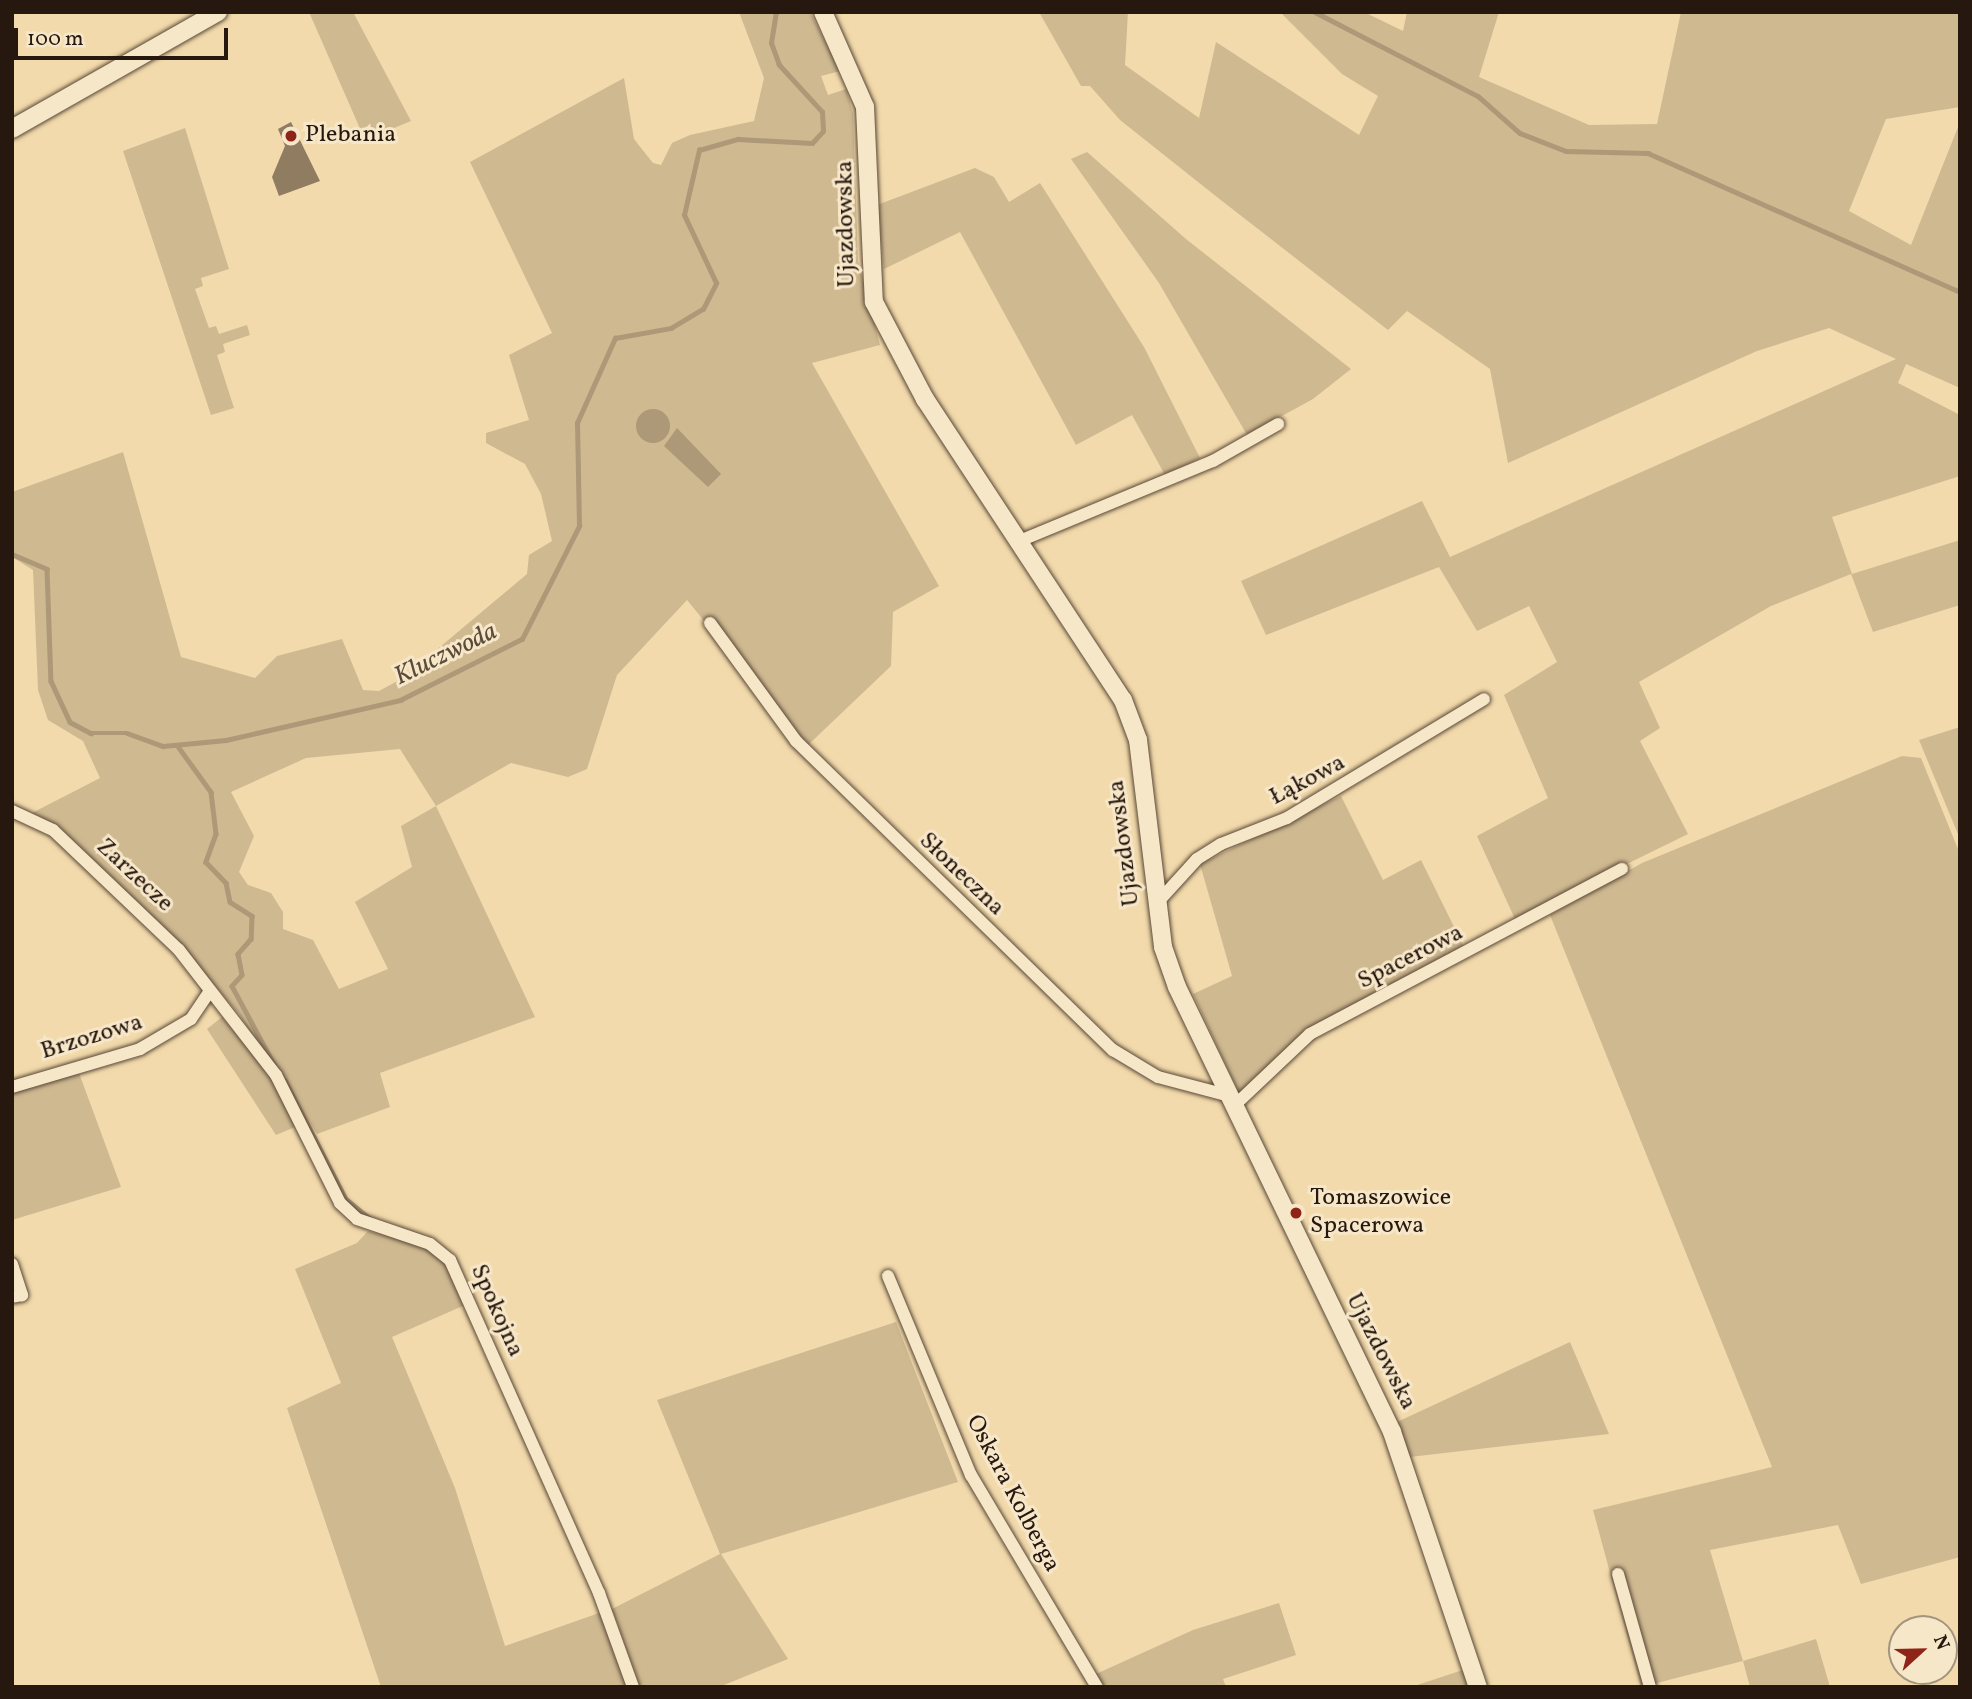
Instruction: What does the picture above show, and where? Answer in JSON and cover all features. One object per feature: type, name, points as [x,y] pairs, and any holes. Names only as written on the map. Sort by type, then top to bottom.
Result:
[{"type":"street","points":[[12,130],[218,12]]},
{"type":"street","name":"Ujazdowska","points":[[823,12],[865,107],[874,302],[925,398],[1022,540],[1123,700],[1138,740],[1157,903],[1177,987],[1396,1441],[1478,1687]]},
{"type":"street","points":[[1022,540],[1110,499],[1213,461],[1278,424]]},
{"type":"street","name":"Słoneczna","points":[[710,623],[796,741],[1113,1051],[1158,1077],[1232,1101]]},
{"type":"street","name":"Łąkowa","points":[[1157,903],[1197,859],[1221,844],[1287,818],[1484,699]]},
{"type":"street","name":"Zarzecze","points":[[12,811],[53,830],[139,909],[179,950],[208,994]]},
{"type":"street","name":"Spacerowa","points":[[1232,1101],[1310,1034],[1622,869]]},
{"type":"street","name":"Brzozowa","points":[[12,1087],[140,1049],[191,1019],[208,994]]},
{"type":"street","name":"Spokojna","points":[[208,994],[276,1075],[340,1203],[357,1219],[430,1244],[450,1260],[599,1593],[633,1687]]},
{"type":"street","points":[[12,1264],[17,1296]]},
{"type":"street","name":"Oskara Kolberga","points":[[888,1276],[971,1475],[1097,1687]]},
{"type":"street","points":[[1618,1574],[1650,1687]]},
{"type":"shaded area","points":[[309,12],[353,12],[411,121],[365,140]]},
{"type":"shaded area","points":[[739,12],[810,12],[840,71],[821,76],[828,95],[846,89],[853,113],[858,261],[880,345],[812,363],[939,586],[893,612],[891,666],[807,746],[687,600],[617,675],[587,769],[568,777],[511,763],[436,806],[535,1017],[380,1073],[390,1107],[317,1134],[239,1014],[171,934],[59,827],[32,813],[100,778],[83,741],[48,720],[38,690],[33,570],[12,557],[12,492],[123,452],[181,657],[255,678],[277,656],[342,639],[363,690],[379,691],[403,678],[527,574],[529,555],[552,541],[541,494],[525,464],[486,443],[486,433],[529,420],[509,355],[552,333],[470,162],[624,78],[634,139],[653,163],[661,165],[672,143],[690,135],[754,121],[764,78]],"holes":[[[400,749],[436,806],[401,826],[412,867],[355,902],[388,969],[339,989],[313,940],[283,929],[283,912],[271,893],[248,885],[239,872],[254,836],[231,792],[306,758]]]},
{"type":"shaded area","points":[[1039,12],[1128,12],[1125,65],[1199,118],[1216,42],[1359,135],[1378,96],[1342,74],[1280,12],[1364,12],[1403,31],[1407,12],[1499,12],[1479,77],[1589,125],[1657,124],[1681,12],[1960,12],[1960,107],[1886,119],[1849,211],[1911,245],[1960,122],[1960,388],[1906,364],[1898,383],[1960,415],[1960,476],[1832,517],[1852,574],[1960,540],[1960,605],[1873,632],[1851,574],[1771,606],[1639,682],[1660,728],[1640,741],[1688,834],[1515,919],[1477,836],[1548,798],[1504,695],[1557,662],[1529,606],[1477,631],[1439,567],[1266,635],[1241,581],[1422,501],[1450,557],[1896,359],[1829,328],[1757,351],[1508,463],[1490,369],[1407,311],[1388,330],[1222,201],[1120,120],[1090,86],[1081,86]]},
{"type":"shaded area","points":[[185,128],[229,269],[201,278],[203,286],[195,289],[209,328],[216,326],[219,334],[247,325],[250,335],[223,344],[225,352],[217,355],[234,408],[211,415],[123,151]]},
{"type":"shaded area","points":[[1087,152],[1186,239],[1351,369],[1313,399],[1247,435],[1159,283],[1071,159]]},
{"type":"shaded area","points":[[975,168],[994,177],[1009,202],[1040,183],[1144,347],[1200,458],[1165,475],[1132,415],[1076,445],[960,232],[884,269],[877,205]]},
{"type":"shaded area","points":[[653,409],[665,414],[670,426],[665,438],[653,443],[641,438],[636,426],[641,414]]},
{"type":"shaded area","points":[[677,428],[721,474],[708,487],[664,446]]},
{"type":"shaded area","points":[[1960,727],[1960,839],[1919,740]]},
{"type":"shaded area","points":[[1902,756],[1921,758],[1960,854],[1960,1557],[1861,1584],[1838,1525],[1710,1550],[1743,1661],[1641,1687],[1593,1510],[1772,1467],[1550,915],[1642,863]]},
{"type":"shaded area","points":[[1341,796],[1383,880],[1421,860],[1465,949],[1307,1031],[1239,1093],[1193,994],[1232,976],[1200,864]]},
{"type":"shaded area","points":[[222,1017],[270,1072],[300,1125],[276,1135],[207,1029]]},
{"type":"shaded area","points":[[79,1073],[121,1187],[12,1220],[12,1090]]},
{"type":"shaded area","points":[[368,1231],[429,1247],[448,1264],[465,1305],[392,1337],[455,1488],[505,1646],[602,1612],[628,1687],[381,1687],[287,1408],[341,1383],[295,1269],[357,1243]]},
{"type":"shaded area","points":[[896,1322],[958,1482],[721,1554],[788,1659],[719,1687],[640,1687],[612,1609],[720,1554],[657,1400]]},
{"type":"shaded area","points":[[1570,1342],[1609,1434],[1410,1457],[1397,1422]]},
{"type":"shaded area","points":[[1279,1603],[1296,1655],[1223,1679],[1226,1687],[1104,1687],[1096,1674],[1193,1630]]},
{"type":"shaded area","points":[[1816,1639],[1830,1687],[1750,1687],[1743,1661]]},
{"type":"shaded area","points":[[1463,1670],[1468,1687],[1411,1687]]},
{"type":"building","points":[[291,122],[320,181],[279,196],[272,177],[285,146],[278,129]]},
{"type":"waterway","name":"Kluczwoda","points":[[12,554],[47,569],[51,681],[70,722],[91,733],[127,733],[163,746],[226,740],[400,700],[522,639],[579,526],[577,423],[615,338],[671,328],[703,309],[716,283],[684,215],[699,150],[738,139],[812,143],[823,131],[822,112],[779,65],[771,43],[776,12]]},
{"type":"waterway","points":[[1315,12],[1478,96],[1520,133],[1566,151],[1648,153],[1960,292]]},
{"type":"waterway","points":[[177,745],[211,792],[216,834],[206,862],[226,883],[230,902],[252,916],[251,939],[238,954],[242,975],[232,986],[274,1064]]},
{"type":"waterway","points":[[285,1080],[346,1199],[371,1219]]},
{"type":"place","name":"Plebania","points":[[291,136]]},
{"type":"place","name":"Tomaszowice Spacerowa","points":[[1296,1213]]}]
